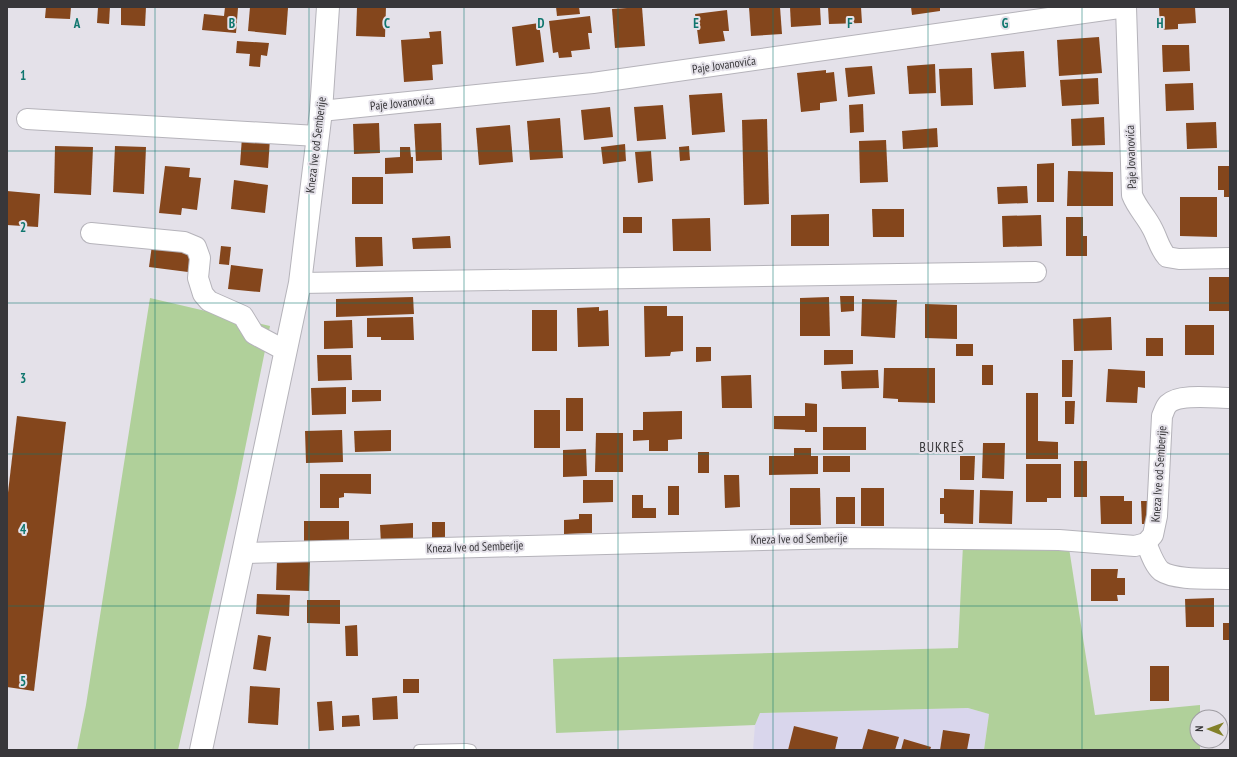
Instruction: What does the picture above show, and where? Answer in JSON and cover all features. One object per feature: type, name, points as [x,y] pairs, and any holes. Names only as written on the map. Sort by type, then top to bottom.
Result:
[{"type":"street","name":"Kneza Ive od Semberije","points":[[201,750],[244,553],[300,282],[321,111],[328,7]]},
{"type":"street","name":"Paje Jovanovića","points":[[321,111],[593,83],[1126,7],[1132,195],[1136,205],[1152,227],[1161,250],[1167,257],[1179,259],[1230,258]]},
{"type":"street","points":[[28,119],[317,136]]},
{"type":"street","points":[[91,233],[184,242],[196,247],[200,258],[198,278],[203,294],[209,301],[242,316],[254,334],[286,351]]},
{"type":"street","points":[[300,282],[1036,272]]},
{"type":"street","name":"Kneza Ive od Semberije","points":[[244,553],[844,538],[1059,540],[1135,546],[1146,543],[1153,535],[1157,516],[1162,416],[1166,405],[1174,400],[1187,398],[1230,398]]},
{"type":"street","points":[[1146,543],[1153,560],[1161,570],[1176,577],[1230,579]]},
{"type":"lane","points":[[419,750],[466,748],[471,750]]},
{"type":"shaded area","points":[[968,708],[989,714],[984,750],[753,750],[755,725],[760,713]]},
{"type":"green space","points":[[150,298],[270,326],[236,493],[178,750],[77,750],[86,705]]},
{"type":"green space","points":[[963,545],[1069,548],[1095,715],[1200,705],[1200,709],[1189,709],[1189,749],[1200,750],[984,750],[989,714],[968,708],[760,713],[755,725],[556,733],[553,659],[958,648]]},
{"type":"building","points":[[46,7],[71,7],[70,19],[45,18]]},
{"type":"building","points":[[98,7],[110,7],[109,24],[97,23]]},
{"type":"building","points":[[121,7],[146,7],[145,26],[121,25]]},
{"type":"building","points":[[225,7],[238,8],[236,33],[202,30],[204,14],[224,16]]},
{"type":"building","points":[[250,7],[288,8],[286,35],[248,31]]},
{"type":"building","points":[[357,7],[386,7],[385,37],[356,36]]},
{"type":"building","points":[[556,7],[579,7],[580,14],[557,16]]},
{"type":"building","points":[[642,7],[645,46],[615,48],[612,9]]},
{"type":"building","points":[[749,7],[780,7],[782,34],[751,36]]},
{"type":"building","points":[[790,7],[820,7],[821,25],[791,27]]},
{"type":"building","points":[[828,7],[861,7],[862,23],[829,24]]},
{"type":"building","points":[[911,7],[940,7],[940,11],[912,15]]},
{"type":"building","points":[[1159,7],[1195,7],[1196,23],[1178,24],[1178,29],[1160,30]]},
{"type":"building","points":[[727,10],[729,31],[723,31],[725,41],[699,44],[695,14]]},
{"type":"building","points":[[590,16],[592,33],[588,33],[590,49],[571,51],[572,57],[559,58],[558,52],[553,53],[549,21]]},
{"type":"building","points":[[539,23],[544,62],[516,66],[512,27]]},
{"type":"building","points":[[441,31],[443,64],[432,65],[433,80],[404,82],[401,40],[430,38],[429,32]]},
{"type":"building","points":[[1099,37],[1102,73],[1059,76],[1057,40]]},
{"type":"building","points":[[237,41],[269,43],[267,56],[261,55],[260,67],[249,66],[250,54],[236,53]]},
{"type":"building","points":[[1162,45],[1189,45],[1190,71],[1163,72]]},
{"type":"building","points":[[1024,51],[1026,87],[994,89],[991,53]]},
{"type":"building","points":[[935,64],[936,93],[909,94],[907,66]]},
{"type":"building","points":[[872,66],[875,94],[848,97],[845,68]]},
{"type":"building","points":[[972,68],[973,105],[941,106],[939,69]]},
{"type":"building","points":[[826,70],[826,73],[834,72],[837,101],[820,103],[820,110],[801,112],[797,73]]},
{"type":"building","points":[[1098,78],[1099,104],[1062,106],[1060,80]]},
{"type":"building","points":[[1193,83],[1194,110],[1166,111],[1165,84]]},
{"type":"building","points":[[722,93],[725,132],[692,135],[689,95]]},
{"type":"building","points":[[863,104],[864,132],[850,133],[849,105]]},
{"type":"building","points":[[663,105],[666,139],[637,141],[634,107]]},
{"type":"building","points":[[610,107],[613,137],[584,140],[581,110]]},
{"type":"building","points":[[1104,117],[1105,145],[1072,146],[1071,119]]},
{"type":"building","points":[[560,118],[563,158],[530,160],[527,121]]},
{"type":"building","points":[[767,119],[769,204],[744,205],[742,120]]},
{"type":"building","points":[[1216,122],[1217,148],[1187,149],[1186,123]]},
{"type":"building","points":[[379,123],[380,153],[354,154],[353,124]]},
{"type":"building","points":[[441,123],[442,160],[416,161],[414,124]]},
{"type":"building","points":[[510,125],[513,162],[479,165],[476,128]]},
{"type":"building","points":[[937,128],[938,147],[903,149],[902,131]]},
{"type":"building","points":[[242,137],[270,139],[268,168],[240,165]]},
{"type":"building","points":[[886,140],[888,182],[860,183],[859,141]]},
{"type":"building","points":[[625,144],[626,161],[603,164],[601,147]]},
{"type":"building","points":[[55,146],[93,147],[91,195],[54,193]]},
{"type":"building","points":[[115,146],[146,147],[144,194],[113,192]]},
{"type":"building","points":[[689,146],[690,160],[680,161],[679,147]]},
{"type":"building","points":[[400,147],[410,147],[411,157],[413,157],[413,173],[385,174],[385,158],[400,157]]},
{"type":"building","points":[[651,151],[653,181],[638,183],[635,152]]},
{"type":"building","points":[[1054,163],[1054,202],[1037,202],[1037,164]]},
{"type":"building","points":[[165,166],[190,168],[189,177],[201,178],[197,210],[182,208],[181,215],[159,213]]},
{"type":"building","points":[[1218,166],[1230,166],[1230,197],[1224,197],[1224,190],[1218,190]]},
{"type":"building","points":[[1068,171],[1113,172],[1113,206],[1067,206]]},
{"type":"building","points":[[352,177],[383,177],[383,204],[352,204]]},
{"type":"building","points":[[234,180],[268,185],[265,213],[231,209]]},
{"type":"building","points":[[1027,186],[1028,203],[998,204],[997,187]]},
{"type":"building","points":[[7,191],[40,194],[38,227],[7,225]]},
{"type":"building","points":[[1180,197],[1217,197],[1217,237],[1180,236]]},
{"type":"building","points":[[872,209],[904,209],[904,237],[873,237]]},
{"type":"building","points":[[829,214],[829,246],[791,246],[791,215]]},
{"type":"building","points":[[1041,215],[1042,246],[1003,247],[1002,216]]},
{"type":"building","points":[[623,217],[642,217],[642,233],[623,233]]},
{"type":"building","points":[[1066,217],[1083,217],[1083,236],[1087,236],[1087,256],[1066,256]]},
{"type":"building","points":[[710,218],[711,251],[673,251],[672,219]]},
{"type":"building","points":[[450,236],[451,248],[413,249],[412,238]]},
{"type":"building","points":[[355,237],[382,237],[383,266],[356,267]]},
{"type":"building","points":[[152,245],[191,249],[188,272],[149,267]]},
{"type":"building","points":[[221,246],[231,247],[229,265],[219,264]]},
{"type":"building","points":[[231,265],[263,269],[260,292],[228,289]]},
{"type":"building","points":[[1209,277],[1230,277],[1230,311],[1209,311]]},
{"type":"building","points":[[840,296],[854,296],[854,311],[841,312]]},
{"type":"building","points":[[413,297],[414,314],[336,317],[336,299]]},
{"type":"building","points":[[829,297],[830,336],[800,336],[800,298]]},
{"type":"building","points":[[862,299],[897,300],[895,338],[861,336]]},
{"type":"building","points":[[925,304],[957,305],[957,339],[925,338]]},
{"type":"building","points":[[644,306],[667,306],[667,316],[683,316],[683,351],[671,352],[670,356],[645,357]]},
{"type":"building","points":[[599,307],[599,311],[608,310],[609,346],[578,347],[577,308]]},
{"type":"building","points":[[532,310],[557,310],[557,351],[532,351]]},
{"type":"building","points":[[413,317],[414,340],[381,340],[381,337],[367,337],[367,318]]},
{"type":"building","points":[[1111,317],[1112,350],[1074,351],[1073,319]]},
{"type":"building","points":[[352,320],[353,348],[324,349],[324,321]]},
{"type":"building","points":[[1185,325],[1214,325],[1214,355],[1185,355]]},
{"type":"building","points":[[1146,338],[1163,338],[1163,356],[1146,356]]},
{"type":"building","points":[[956,344],[973,344],[973,356],[956,356]]},
{"type":"building","points":[[696,347],[711,347],[711,361],[696,362]]},
{"type":"building","points":[[824,350],[853,350],[853,364],[824,365]]},
{"type":"building","points":[[317,355],[351,355],[352,380],[318,381]]},
{"type":"building","points":[[1062,360],[1073,360],[1072,397],[1062,397]]},
{"type":"building","points":[[982,365],[993,365],[993,385],[982,385]]},
{"type":"building","points":[[884,368],[935,368],[935,403],[898,402],[898,399],[883,398]]},
{"type":"building","points":[[1108,369],[1145,371],[1145,388],[1138,387],[1137,403],[1106,402]]},
{"type":"building","points":[[878,370],[879,388],[842,389],[841,371]]},
{"type":"building","points":[[751,375],[752,408],[722,408],[721,376]]},
{"type":"building","points":[[346,387],[346,414],[312,415],[311,388]]},
{"type":"building","points":[[352,390],[381,390],[381,401],[352,402]]},
{"type":"building","points":[[1026,393],[1038,393],[1038,441],[1058,442],[1058,459],[1026,459]]},
{"type":"building","points":[[566,398],[583,398],[583,431],[566,431]]},
{"type":"building","points":[[1065,401],[1075,401],[1074,424],[1065,424]]},
{"type":"building","points":[[805,403],[817,404],[817,432],[774,429],[774,416],[805,416]]},
{"type":"building","points":[[534,410],[560,410],[560,448],[534,448]]},
{"type":"building","points":[[682,411],[682,439],[668,440],[668,451],[649,451],[649,440],[633,441],[633,430],[643,430],[643,412]]},
{"type":"building","points":[[17,416],[66,422],[34,691],[7,687],[7,501]]},
{"type":"building","points":[[823,427],[866,427],[866,450],[823,450]]},
{"type":"building","points":[[342,430],[343,462],[306,463],[305,431]]},
{"type":"building","points":[[391,430],[391,451],[355,452],[354,431]]},
{"type":"building","points":[[596,433],[623,433],[623,472],[595,472]]},
{"type":"building","points":[[983,443],[1005,443],[1004,479],[982,478]]},
{"type":"building","points":[[794,448],[811,448],[811,456],[818,456],[818,474],[769,475],[769,456],[794,456]]},
{"type":"building","points":[[586,449],[587,476],[563,477],[563,450]]},
{"type":"building","points":[[698,452],[709,452],[709,473],[698,473]]},
{"type":"building","points":[[823,456],[850,456],[850,472],[823,472]]},
{"type":"building","points":[[960,456],[975,456],[974,480],[960,480]]},
{"type":"building","points":[[1074,461],[1087,461],[1087,497],[1074,497]]},
{"type":"building","points":[[1026,464],[1061,464],[1061,498],[1047,498],[1047,502],[1026,502]]},
{"type":"building","points":[[320,474],[371,474],[371,494],[344,493],[344,497],[339,498],[339,508],[320,508]]},
{"type":"building","points":[[724,475],[739,475],[740,507],[725,508]]},
{"type":"building","points":[[583,480],[613,480],[613,502],[583,503]]},
{"type":"building","points":[[668,486],[679,486],[679,515],[668,515]]},
{"type":"building","points":[[790,488],[820,488],[821,525],[790,525]]},
{"type":"building","points":[[861,488],[884,488],[884,526],[861,526]]},
{"type":"building","points":[[944,489],[974,490],[973,524],[944,523],[944,514],[940,514],[940,498],[944,498]]},
{"type":"building","points":[[980,490],[1013,491],[1012,524],[979,523]]},
{"type":"building","points":[[632,495],[643,495],[643,508],[656,508],[656,518],[632,518]]},
{"type":"building","points":[[1100,496],[1124,496],[1124,501],[1132,501],[1132,524],[1101,524]]},
{"type":"building","points":[[836,497],[855,497],[855,524],[836,524]]},
{"type":"building","points":[[1141,501],[1150,501],[1150,524],[1142,524]]},
{"type":"building","points":[[579,514],[592,514],[592,533],[564,534],[564,520],[579,519]]},
{"type":"building","points":[[304,521],[349,521],[349,542],[304,542]]},
{"type":"building","points":[[432,522],[445,522],[445,538],[432,538]]},
{"type":"building","points":[[413,523],[413,542],[381,544],[380,525]]},
{"type":"building","points":[[277,560],[310,561],[309,591],[276,590]]},
{"type":"building","points":[[1091,569],[1118,569],[1117,578],[1125,578],[1125,595],[1117,595],[1118,601],[1091,601]]},
{"type":"building","points":[[257,594],[290,595],[289,616],[256,614]]},
{"type":"building","points":[[1214,598],[1214,627],[1186,627],[1185,599]]},
{"type":"building","points":[[307,600],[340,600],[340,624],[307,623]]},
{"type":"building","points":[[1223,623],[1230,623],[1230,640],[1223,640]]},
{"type":"building","points":[[357,625],[358,656],[346,656],[345,626]]},
{"type":"building","points":[[258,635],[271,637],[266,671],[253,669]]},
{"type":"building","points":[[1150,666],[1169,666],[1169,701],[1150,701]]},
{"type":"building","points":[[403,679],[419,679],[419,693],[403,693]]},
{"type":"building","points":[[250,686],[280,688],[278,725],[248,723]]},
{"type":"building","points":[[397,696],[398,719],[373,720],[372,698]]},
{"type":"building","points":[[332,701],[334,730],[319,731],[317,702]]},
{"type":"building","points":[[359,715],[360,726],[342,727],[342,716]]},
{"type":"building","points":[[794,726],[838,737],[835,750],[788,750]]},
{"type":"building","points":[[868,729],[899,737],[895,750],[862,750]]},
{"type":"building","points":[[943,730],[970,734],[967,750],[940,750]]},
{"type":"building","points":[[904,739],[931,747],[930,750],[901,750]]},
{"type":"district","name":"BUKREŠ","points":[[942,447]]}]
